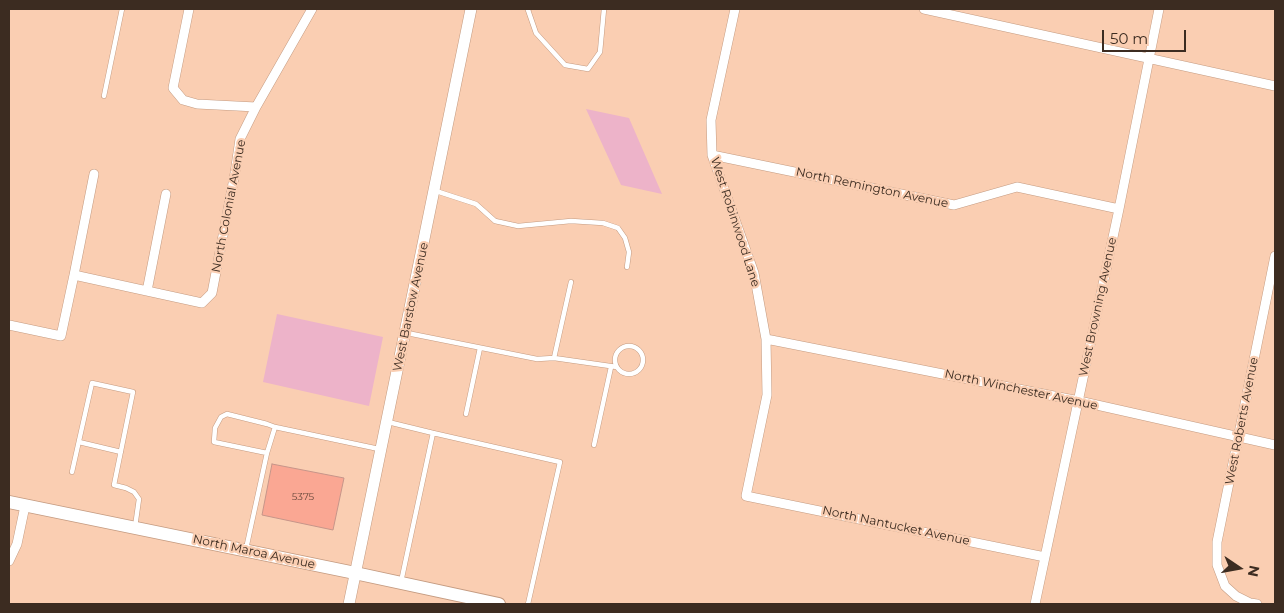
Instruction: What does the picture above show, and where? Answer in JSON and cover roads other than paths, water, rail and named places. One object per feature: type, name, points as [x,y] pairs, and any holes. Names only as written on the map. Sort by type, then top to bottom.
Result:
[{"type":"main road","name":"North Maroa Avenue","points":[[9,502],[355,573],[485,603],[498,604]]},
{"type":"street","points":[[189,9],[173,88],[183,100],[197,104],[256,107]]},
{"type":"street","name":"North Colonial Avenue","points":[[147,291],[202,303],[212,293],[240,139],[256,107],[312,9]]},
{"type":"street","name":"West Barstow Avenue","points":[[348,604],[471,9]]},
{"type":"street","name":"West Robinwood Lane","points":[[735,9],[711,120],[712,155],[754,273],[766,338],[768,395],[746,496]]},
{"type":"street","points":[[924,9],[1275,86]]},
{"type":"street","name":"West Browning Avenue","points":[[1035,604],[1079,401],[1159,9]]},
{"type":"street","name":"North Remington Avenue","points":[[712,155],[954,205],[1017,187],[1119,209]]},
{"type":"street","points":[[9,325],[61,336],[94,174]]},
{"type":"street","points":[[74,275],[147,291],[166,194]]},
{"type":"street","name":"West Roberts Avenue","points":[[1257,604],[1250,603],[1236,596],[1225,586],[1217,566],[1217,542],[1275,256]]},
{"type":"street","name":"North Winchester Avenue","points":[[766,338],[1079,401],[1275,445]]},
{"type":"street","name":"North Nantucket Avenue","points":[[746,496],[1045,557]]},
{"type":"street","points":[[9,560],[17,544],[25,506]]},
{"type":"lane","points":[[104,96],[122,9]]},
{"type":"lane","points":[[528,9],[536,33],[565,65],[588,69],[600,52],[604,9]]},
{"type":"lane","points":[[434,191],[476,204],[495,221],[518,226],[571,221],[603,223],[618,228],[625,238],[629,252],[627,267]]},
{"type":"lane","points":[[554,358],[570,282]]},
{"type":"lane","points":[[405,332],[537,359],[554,358],[614,367],[624,374],[638,372],[643,364],[643,355],[637,348],[628,346],[617,354],[616,364],[614,367],[594,444]]},
{"type":"lane","points":[[466,414],[480,348]]},
{"type":"lane","points":[[72,472],[92,383],[133,392],[114,485],[134,492],[139,499],[135,528]]},
{"type":"lane","points":[[267,453],[214,442],[215,428],[221,417],[227,414],[275,427],[380,450]]},
{"type":"lane","points":[[387,422],[560,462],[528,604]]},
{"type":"lane","points":[[246,550],[267,453],[275,427]]},
{"type":"lane","points":[[401,583],[433,433]]},
{"type":"lane","points":[[79,442],[121,452]]}]
